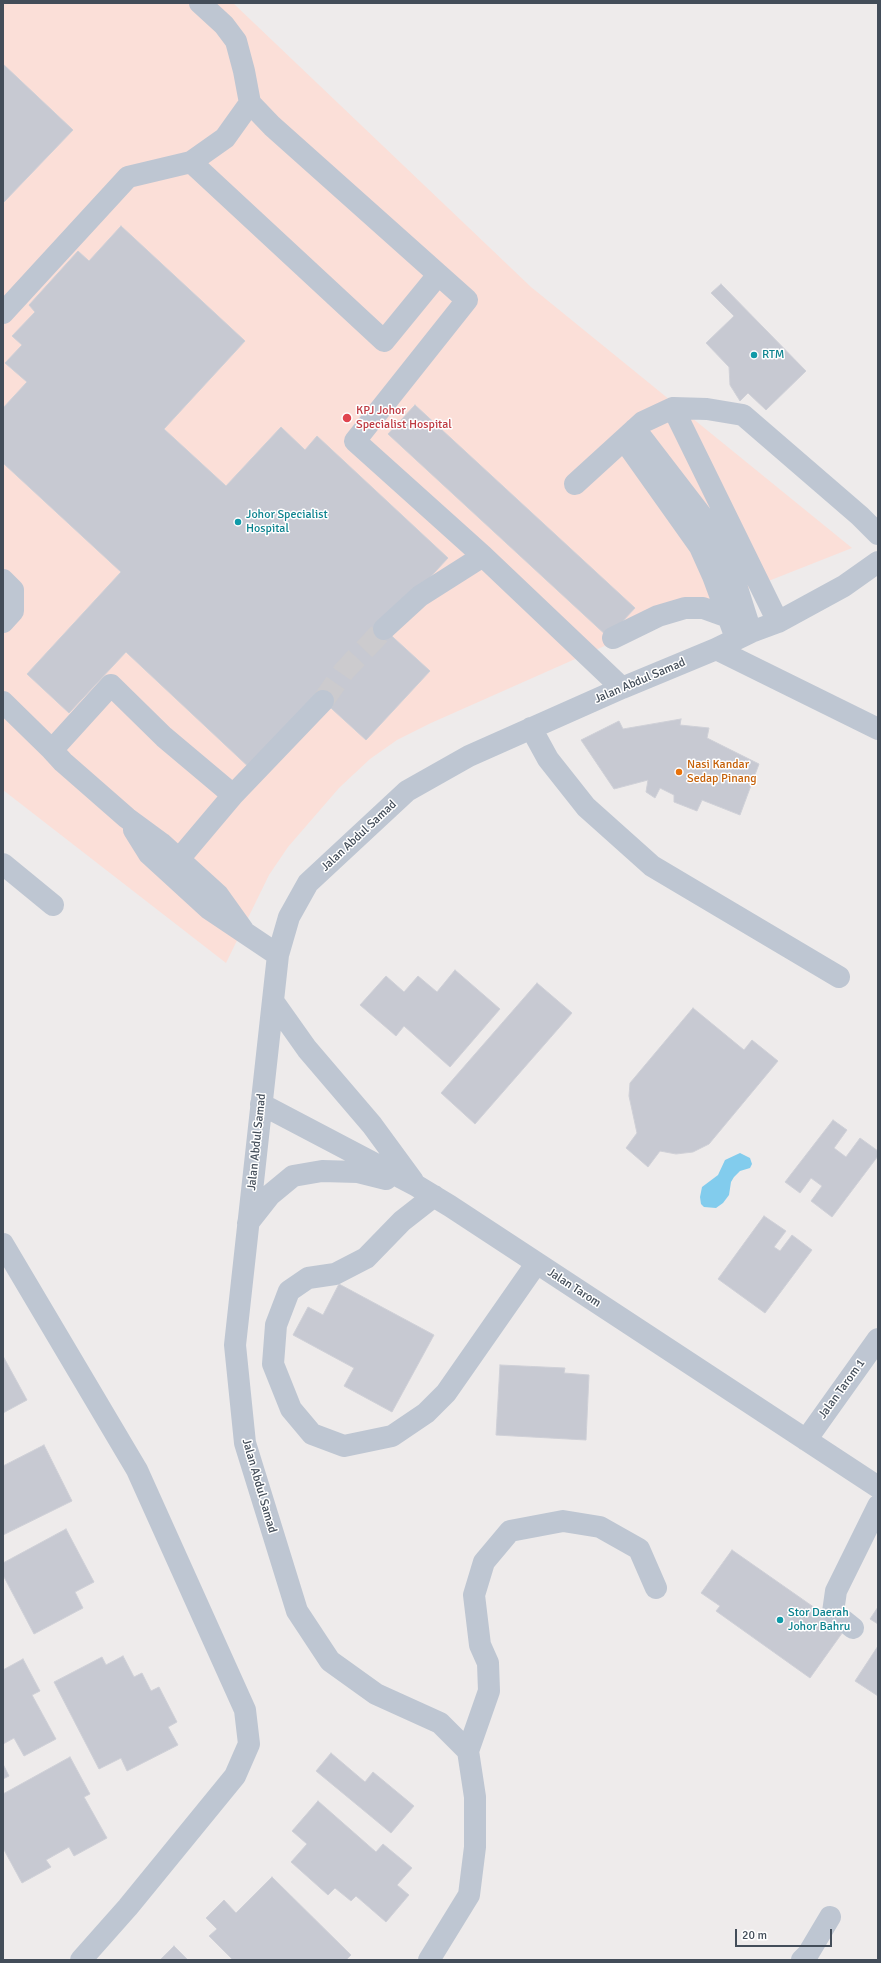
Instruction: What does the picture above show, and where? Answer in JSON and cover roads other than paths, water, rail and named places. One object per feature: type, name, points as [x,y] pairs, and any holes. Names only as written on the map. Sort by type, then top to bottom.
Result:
[{"type":"street","points":[[200,3],[224,25],[236,41],[250,103],[272,126],[467,300],[355,441],[483,556],[622,688]]},
{"type":"street","points":[[3,313],[128,177],[191,162],[225,138],[250,103]]},
{"type":"street","points":[[191,162],[384,341],[438,275]]},
{"type":"street","points":[[673,408],[778,622]]},
{"type":"street","points":[[575,484],[644,422],[673,408],[707,408],[743,415],[860,516],[878,534]]},
{"type":"street","points":[[630,434],[700,547],[713,576],[728,617],[743,635]]},
{"type":"street","points":[[630,434],[718,538],[731,569],[743,635]]},
{"type":"street","points":[[384,629],[420,596],[483,556]]},
{"type":"street","name":"Jalan Abdul Samad","points":[[468,1751],[440,1723],[376,1694],[330,1661],[297,1611],[245,1443],[235,1345],[278,955],[289,916],[308,883],[407,791],[469,756],[622,688],[716,649],[743,635],[778,622],[844,586],[878,562]]},
{"type":"street","points":[[3,580],[13,590],[13,611],[3,622]]},
{"type":"street","points":[[613,638],[658,616],[685,608],[703,608],[728,617]]},
{"type":"street","points":[[716,649],[878,729]]},
{"type":"street","points":[[52,750],[111,685],[164,737],[233,795]]},
{"type":"street","points":[[179,859],[233,795],[324,701]]},
{"type":"street","points":[[3,702],[63,762],[127,818],[179,859],[218,895],[243,930]]},
{"type":"street","points":[[531,728],[548,759],[586,807],[652,866],[839,977]]},
{"type":"street","points":[[127,818],[149,854],[208,908],[243,930],[278,955]]},
{"type":"street","points":[[3,864],[53,905]]},
{"type":"street","points":[[273,1001],[307,1049],[372,1125],[425,1191]]},
{"type":"street","name":"Jalan Tarom","points":[[262,1104],[425,1191],[878,1487]]},
{"type":"street","points":[[248,1223],[270,1195],[293,1176],[322,1171],[358,1172],[425,1191]]},
{"type":"street","points":[[425,1191],[402,1221],[366,1258],[335,1274],[308,1278],[289,1291],[276,1324],[272,1364],[291,1409],[312,1434],[344,1446],[392,1436],[426,1413],[446,1393],[536,1264]]},
{"type":"street","points":[[3,1244],[137,1470],[245,1710],[249,1744],[235,1776],[128,1907],[81,1960]]},
{"type":"street","name":"Jalan Tarom 1","points":[[806,1440],[878,1339]]},
{"type":"street","points":[[853,1628],[833,1612],[836,1591],[878,1506]]},
{"type":"street","points":[[429,1960],[469,1896],[475,1847],[475,1797],[468,1751],[489,1691],[488,1663],[480,1645],[474,1595],[484,1562],[510,1531],[563,1520],[600,1527],[639,1549],[656,1588]]},
{"type":"street","points":[[802,1960],[808,1954],[830,1917]]},
{"type":"water","points":[[740,1153],[750,1158],[752,1164],[750,1168],[740,1171],[734,1177],[731,1182],[729,1195],[723,1203],[716,1208],[704,1207],[701,1204],[700,1197],[702,1187],[718,1175],[725,1160]]},
{"type":"tunnel","points":[[323,701],[344,671],[384,629]]},
{"type":"place","name":"RTM","points":[[754,355]]},
{"type":"place","name":"KPJ Johor Specialist Hospital","points":[[347,418]]},
{"type":"place","name":"Johor Specialist Hospital","points":[[238,522]]},
{"type":"place","name":"Nasi Kandar Sedap Pinang","points":[[679,772]]},
{"type":"place","name":"Stor Daerah Johor Bahru","points":[[780,1620]]}]
